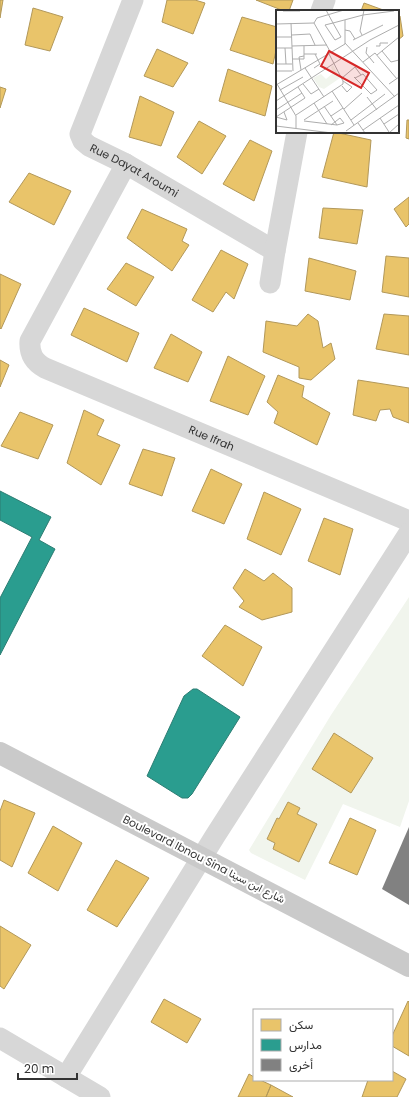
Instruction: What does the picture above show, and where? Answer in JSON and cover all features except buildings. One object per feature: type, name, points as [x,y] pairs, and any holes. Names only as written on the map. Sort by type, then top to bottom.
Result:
[{"type":"main road","name":"Boulevard Ibnou Sina شارع ابن سينا","points":[[0,753],[409,966]]},
{"type":"street","name":"Rue Dayat Aroumi","points":[[133,0],[80,134],[83,141],[89,146],[126,164],[275,251]]},
{"type":"street","points":[[321,10],[325,0]]},
{"type":"street","points":[[270,283],[298,133]]},
{"type":"street","name":"Rue Ifrah","points":[[126,164],[30,341],[32,357],[35,362],[45,368],[409,521]]},
{"type":"street","points":[[66,1077],[202,858],[409,533]]},
{"type":"street","points":[[2,1044],[66,1077],[100,1097]]},
{"type":"shaded area","points":[[409,597],[409,801],[400,827],[343,804],[305,880],[251,853],[249,850],[331,715]],"holes":[[[334,733],[373,758],[351,793],[312,769]],[[288,802],[300,808],[297,814],[317,824],[299,862],[273,849],[275,843],[267,839]]]}]
